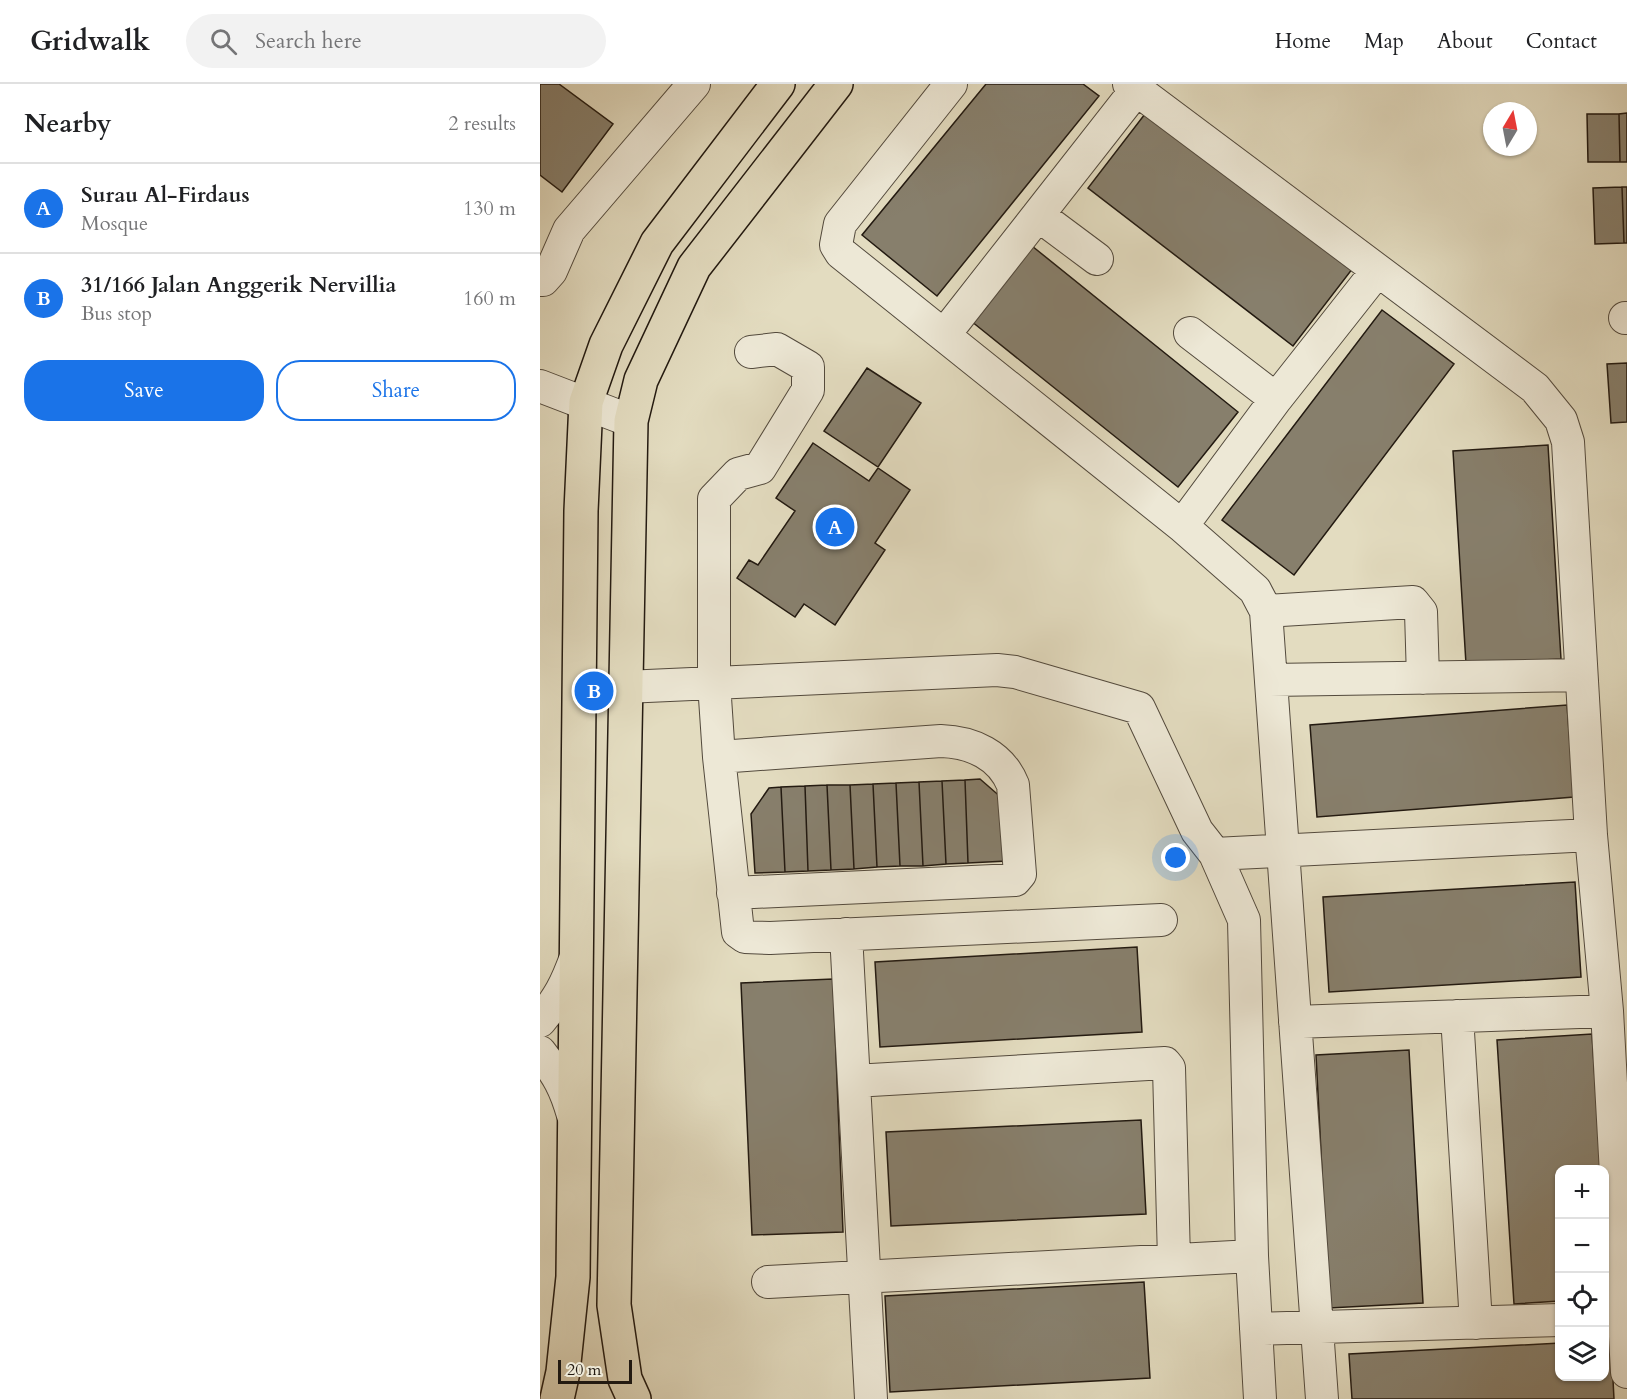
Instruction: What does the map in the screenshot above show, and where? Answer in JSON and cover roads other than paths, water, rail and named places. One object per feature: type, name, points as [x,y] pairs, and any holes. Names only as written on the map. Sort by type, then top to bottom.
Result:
[{"type":"main road","points":[[557,1399],[563,1372],[573,1277],[581,511],[586,402],[606,345],[657,243],[778,84]]},
{"type":"main road","points":[[634,1399],[625,1379],[614,1305],[631,421],[641,380],[694,267],[836,84]]},
{"type":"street","points":[[540,280],[543,280],[551,271],[569,230],[694,84]]},
{"type":"street","points":[[951,84],[840,224],[837,245],[841,253],[1182,526],[1255,590],[1266,610],[1322,1399]]},
{"type":"street","points":[[944,335],[1038,215],[1132,87],[1535,388],[1561,420],[1568,442],[1591,835],[1608,1011],[1615,1319],[1627,1372]]},
{"type":"street","points":[[1038,215],[1097,259]]},
{"type":"street","points":[[1182,526],[1276,399],[1377,271]]},
{"type":"street","points":[[1190,333],[1276,399]]},
{"type":"street","points":[[751,352],[777,349],[808,367],[808,390],[760,468],[738,474],[714,499],[714,683],[719,757],[738,932],[745,938],[1161,920]]},
{"type":"street","points":[[540,386],[631,421]]},
{"type":"street","points":[[1266,610],[1413,602],[1421,612],[1423,678]]},
{"type":"street","points":[[625,687],[997,670],[1015,672],[1139,708],[1197,831],[1215,854],[1244,920],[1252,1256],[1260,1399]]},
{"type":"street","points":[[1271,680],[1581,675]]},
{"type":"street","points":[[719,757],[941,741],[959,742],[977,748],[994,758],[1008,773],[1013,785],[1020,874],[1015,880],[733,893]]},
{"type":"street","points":[[1215,854],[1591,835]]},
{"type":"street","points":[[846,934],[871,1399]]},
{"type":"street","points":[[540,1021],[566,985],[577,954]]},
{"type":"street","points":[[1295,1022],[1608,1011]]},
{"type":"street","points":[[1457,1016],[1476,1323]]},
{"type":"street","points":[[540,1052],[557,1073],[565,1088],[574,1119]]},
{"type":"street","points":[[854,1082],[1165,1064],[1169,1068],[1174,1260]]},
{"type":"street","points":[[768,1282],[1252,1256]]},
{"type":"street","points":[[1256,1329],[1555,1320]]},
{"type":"place","name":"Surau Al-Firdaus","points":[[835,527]]},
{"type":"place","name":"31/166 Jalan Anggerik Nervillia","points":[[594,691]]}]
